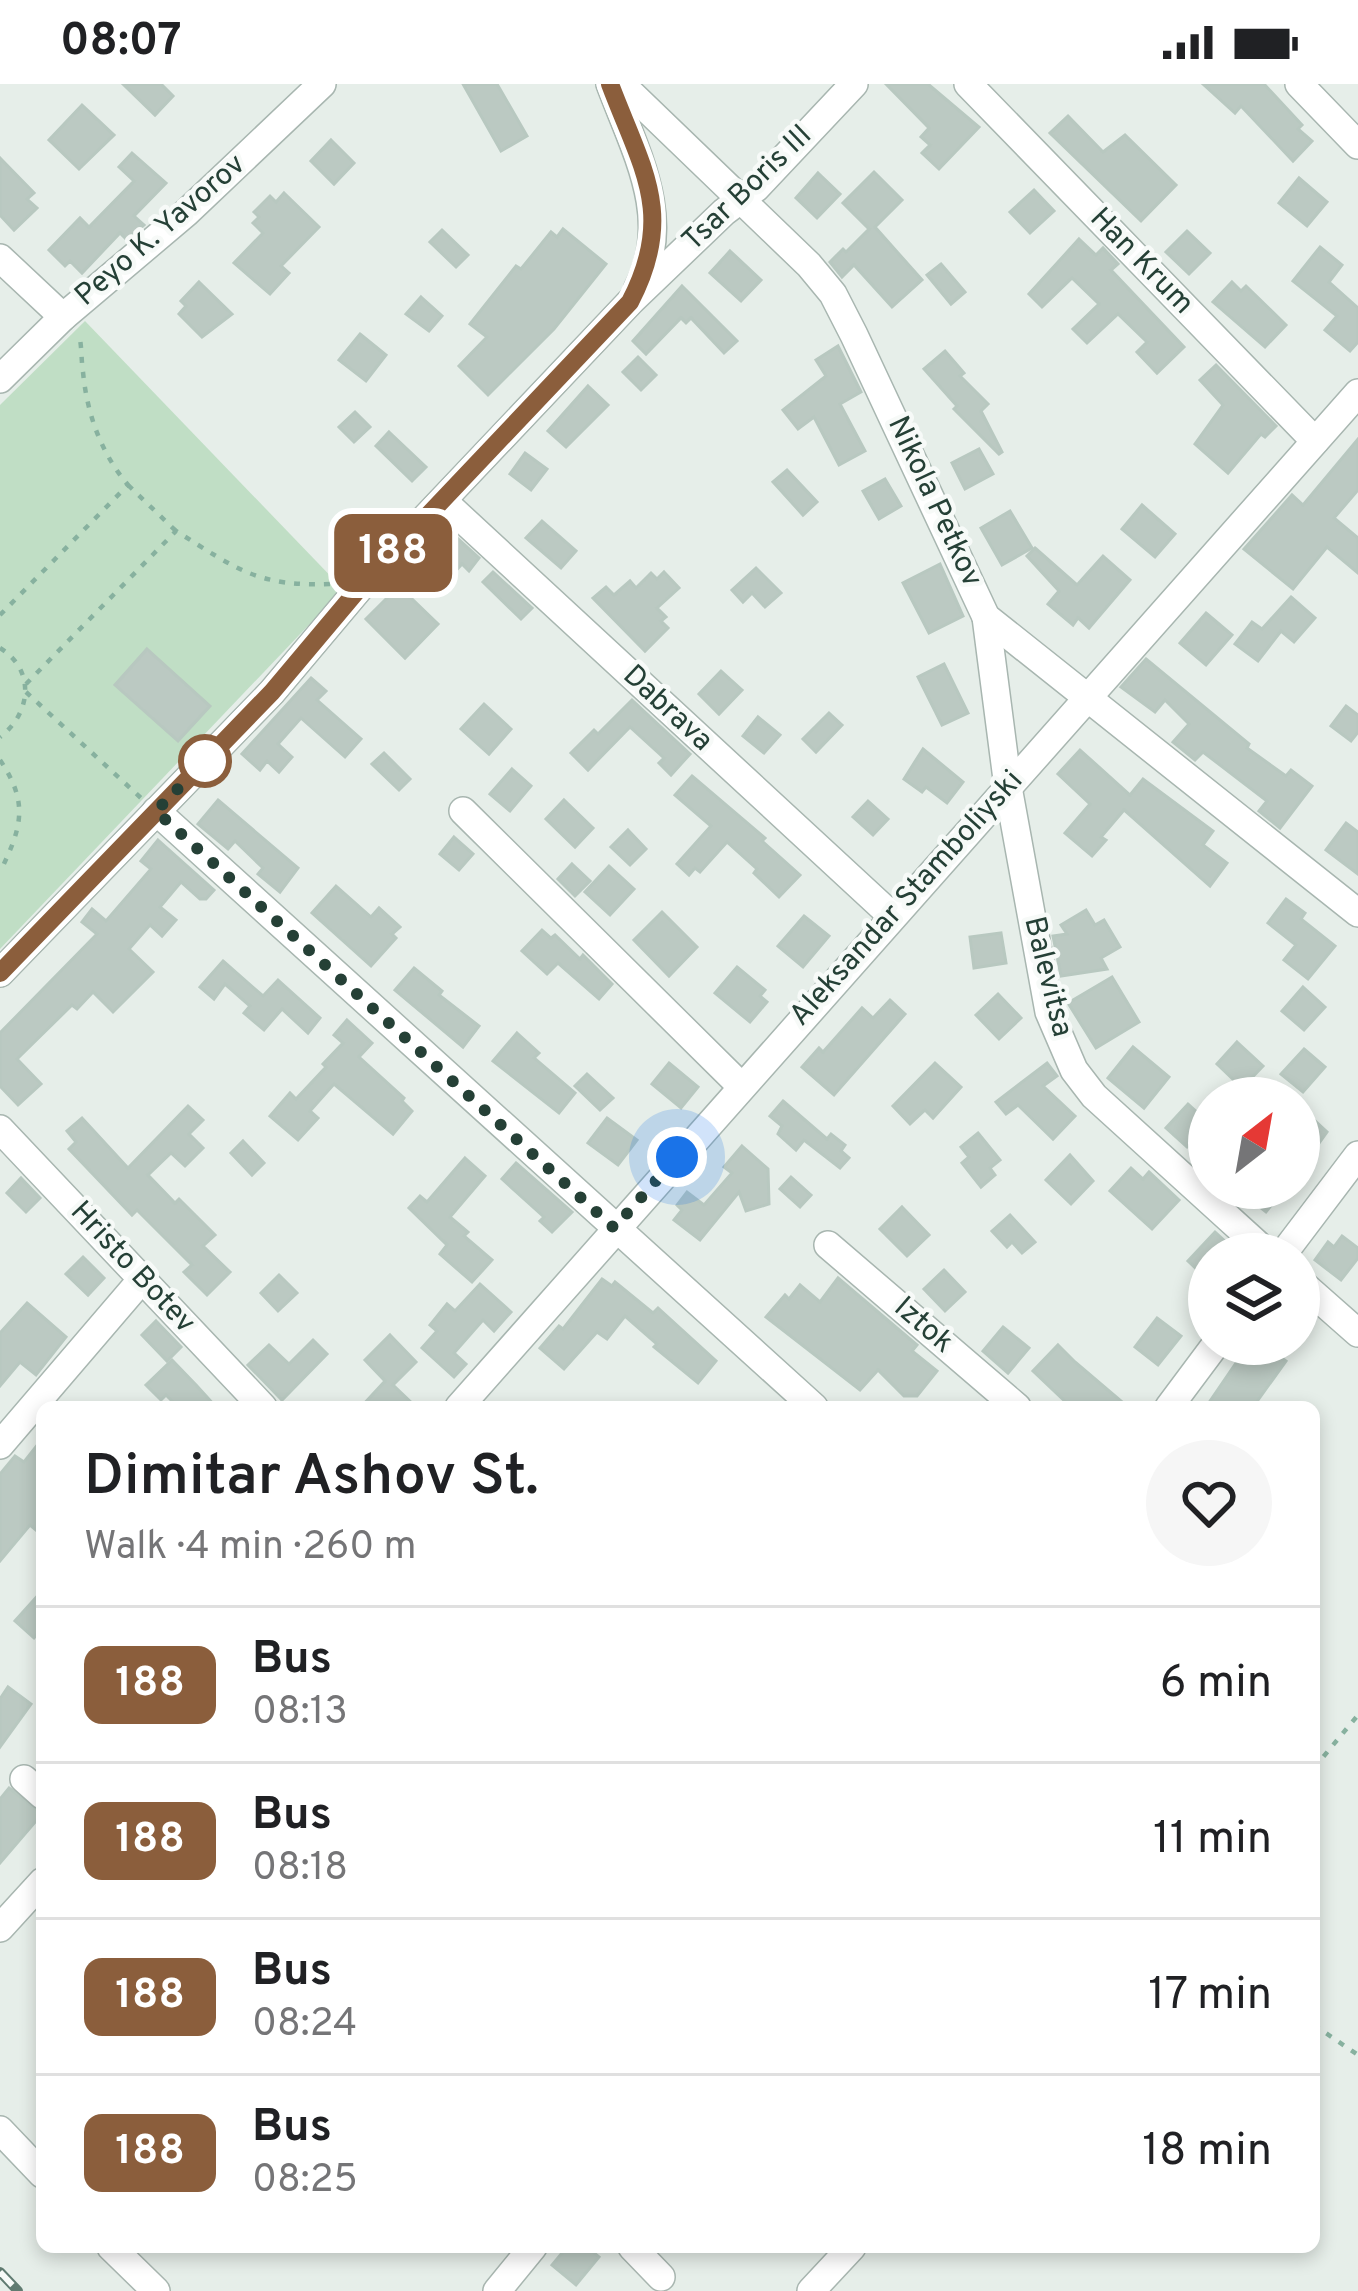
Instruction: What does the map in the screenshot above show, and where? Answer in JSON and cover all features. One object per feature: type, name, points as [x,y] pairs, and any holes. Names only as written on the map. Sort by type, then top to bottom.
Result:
[{"type":"street","name":"Peyo K. Yavorov","points":[[0,379],[62,317],[186,213],[322,84]]},
{"type":"street","points":[[610,84],[646,179],[655,230],[646,273],[630,302]]},
{"type":"street","name":"Nikola Petkov","points":[[621,84],[833,294],[891,408],[986,617],[1358,913]]},
{"type":"street","name":"Tsar Boris III","points":[[0,973],[272,692],[362,585],[630,302],[741,199],[854,84]]},
{"type":"street","name":"Han Krum","points":[[968,84],[1315,441]]},
{"type":"street","points":[[1299,84],[1358,146]]},
{"type":"street","points":[[0,258],[62,317]]},
{"type":"street","name":"Aleksandar Stamboliyski","points":[[464,1401],[1358,393]]},
{"type":"street","name":"Dabrava","points":[[443,501],[892,916]]},
{"type":"street","name":"Balevitsa","points":[[986,617],[1008,787],[1049,1012],[1074,1070],[1118,1119],[1245,1233]]},
{"type":"street","points":[[156,811],[807,1401]]},
{"type":"street","points":[[464,811],[741,1086]]},
{"type":"street","name":"Hristo Botev","points":[[0,1129],[257,1401]]},
{"type":"street","points":[[1299,1233],[1358,1155]]},
{"type":"street","name":"Iztok","points":[[828,1245],[1010,1401]]},
{"type":"street","points":[[38,1401],[143,1278]]},
{"type":"street","points":[[1320,1300],[1358,1333]]},
{"type":"street","points":[[1173,1401],[1200,1365]]},
{"type":"street","points":[[0,1445],[36,1403]]},
{"type":"street","points":[[0,1928],[36,1889]]},
{"type":"street","points":[[0,2130],[36,2168]]},
{"type":"street","points":[[117,2253],[155,2291]]},
{"type":"street","points":[[497,2291],[528,2253]]},
{"type":"street","points":[[638,2253],[661,2277]]},
{"type":"street","points":[[816,2289],[847,2253]]},
{"type":"path","points":[[62,317],[81,337],[88,405],[107,455],[128,485],[176,531],[249,574],[276,584],[362,585]]},
{"type":"path","points":[[0,615],[128,485]]},
{"type":"path","points":[[0,737],[16,724],[26,688],[176,531]]},
{"type":"path","points":[[0,648],[20,668],[26,688],[156,811]]},
{"type":"path","points":[[0,760],[16,786],[21,808],[18,829],[0,872]]},
{"type":"path","points":[[1320,1761],[1358,1715]]},
{"type":"path","points":[[1320,2029],[1358,2055]]},
{"type":"green space","points":[[85,321],[343,589],[0,949],[0,405]]},
{"type":"building","points":[[123,84],[161,84],[173,96],[155,115]]},
{"type":"building","points":[[463,84],[497,84],[527,136],[501,151]]},
{"type":"building","points":[[886,84],[928,84],[979,127],[939,169],[922,153],[930,145],[921,137],[929,128]]},
{"type":"building","points":[[1203,84],[1264,84],[1312,141],[1293,161],[1241,106],[1235,113]]},
{"type":"building","points":[[82,105],[114,135],[79,169],[49,140]]},
{"type":"building","points":[[1068,116],[1103,152],[1125,135],[1176,185],[1141,221],[1050,133]]},
{"type":"building","points":[[331,140],[354,163],[334,184],[311,161]]},
{"type":"building","points":[[132,153],[166,183],[134,216],[144,225],[127,240],[120,233],[82,273],[70,261],[65,266],[49,250],[80,218],[89,227],[134,181],[119,167]]},
{"type":"building","points":[[0,158],[34,193],[27,199],[37,208],[14,230],[0,215]]},
{"type":"building","points":[[874,172],[902,200],[875,227],[922,280],[892,307],[854,265],[842,277],[830,262],[869,229],[843,203]]},
{"type":"building","points":[[818,173],[840,194],[817,218],[796,198]]},
{"type":"building","points":[[1299,178],[1327,202],[1307,226],[1279,203]]},
{"type":"building","points":[[1034,190],[1054,211],[1030,233],[1010,212]]},
{"type":"building","points":[[284,193],[319,227],[281,266],[289,273],[270,294],[234,263],[263,233],[253,223],[259,217],[254,212],[270,196],[276,202]]},
{"type":"building","points":[[563,229],[606,264],[554,329],[488,395],[459,366],[487,337],[470,324],[516,266],[521,269],[551,232],[557,237]]},
{"type":"building","points":[[442,230],[468,255],[456,267],[430,242]]},
{"type":"building","points":[[1187,231],[1210,253],[1189,274],[1166,252]]},
{"type":"building","points":[[1079,239],[1096,255],[1103,248],[1118,264],[1111,270],[1184,347],[1157,373],[1137,352],[1147,342],[1118,314],[1087,343],[1073,329],[1099,304],[1072,278],[1042,307],[1029,294]]},
{"type":"building","points":[[1320,247],[1342,265],[1329,282],[1358,308],[1358,342],[1350,351],[1325,330],[1337,316],[1293,281]]},
{"type":"building","points":[[730,251],[761,280],[741,301],[710,273]]},
{"type":"building","points":[[941,264],[965,292],[951,304],[927,275]]},
{"type":"building","points":[[199,282],[232,314],[202,337],[179,314],[186,306],[181,301]]},
{"type":"building","points":[[1232,282],[1241,291],[1246,286],[1286,325],[1265,347],[1213,302]]},
{"type":"building","points":[[682,286],[737,341],[724,353],[691,318],[686,323],[681,318],[646,354],[633,341]]},
{"type":"building","points":[[421,297],[442,316],[429,331],[406,314]]},
{"type":"building","points":[[360,334],[386,355],[366,381],[339,360]]},
{"type":"building","points":[[838,346],[861,392],[840,404],[865,451],[839,465],[814,417],[798,429],[783,410],[826,376],[816,360]]},
{"type":"building","points":[[945,351],[964,373],[960,376],[988,404],[981,411],[999,454],[954,409],[957,406],[924,369]]},
{"type":"building","points":[[638,357],[656,375],[641,390],[623,372]]},
{"type":"building","points":[[1216,365],[1276,426],[1265,437],[1261,434],[1228,473],[1195,444],[1223,405],[1200,380]]},
{"type":"building","points":[[588,386],[608,405],[566,447],[548,431]]},
{"type":"building","points":[[355,412],[370,427],[354,442],[339,427]]},
{"type":"building","points":[[389,432],[426,467],[412,481],[376,446]]},
{"type":"building","points":[[1358,439],[1358,490],[1334,518],[1358,538],[1358,573],[1327,547],[1293,589],[1244,549],[1292,495],[1303,505]]},
{"type":"building","points":[[979,449],[993,474],[965,489],[952,463]]},
{"type":"building","points":[[525,453],[547,469],[531,490],[510,474]]},
{"type":"building","points":[[787,470],[817,502],[803,515],[773,482]]},
{"type":"building","points":[[885,479],[901,506],[879,519],[863,491]]},
{"type":"building","points":[[1142,505],[1175,534],[1155,557],[1122,529]]},
{"type":"building","points":[[1010,511],[1032,548],[1002,565],[981,528]]},
{"type":"building","points":[[542,521],[576,551],[561,568],[526,538]]},
{"type":"building","points":[[455,536],[479,558],[469,571],[462,564],[452,575],[431,556]]},
{"type":"building","points":[[1035,548],[1077,585],[1103,556],[1130,580],[1089,628],[1078,618],[1073,625],[1048,604],[1059,591],[1027,556]]},
{"type":"building","points":[[940,564],[963,616],[929,633],[903,583]]},
{"type":"building","points":[[756,568],[781,593],[765,607],[752,593],[743,602],[732,590]]},
{"type":"building","points":[[493,572],[532,608],[521,619],[483,582]]},
{"type":"building","points":[[664,572],[679,588],[657,608],[668,628],[645,651],[593,598],[606,587],[614,595],[630,581],[636,588],[651,573],[657,579]]},
{"type":"building","points":[[405,580],[416,591],[410,597],[438,624],[405,658],[366,619]]},
{"type":"building","points":[[1291,597],[1315,618],[1294,642],[1281,631],[1258,661],[1235,644],[1252,622],[1262,629]]},
{"type":"building","points":[[1206,613],[1232,635],[1206,665],[1180,643]]},
{"type":"building","points":[[147,649],[210,706],[178,741],[115,685]]},
{"type":"building","points":[[1146,659],[1249,744],[1247,748],[1286,776],[1291,770],[1312,786],[1280,828],[1259,811],[1267,801],[1203,752],[1195,760],[1173,742],[1189,724],[1165,700],[1155,712],[1121,687]]},
{"type":"building","points":[[944,664],[968,713],[942,725],[918,677]]},
{"type":"building","points":[[721,671],[742,690],[719,714],[699,694]]},
{"type":"building","points":[[311,678],[326,691],[317,700],[361,739],[345,757],[301,718],[278,744],[292,757],[279,772],[267,761],[260,770],[242,754]]},
{"type":"building","points":[[632,700],[690,754],[671,775],[659,763],[664,758],[630,727],[588,770],[571,753]]},
{"type":"building","points":[[484,704],[511,729],[489,754],[461,729]]},
{"type":"building","points":[[1346,706],[1358,715],[1358,732],[1351,741],[1331,726]]},
{"type":"building","points":[[829,713],[842,725],[816,752],[803,739]]},
{"type":"building","points":[[758,717],[780,735],[764,753],[743,736]]},
{"type":"building","points":[[923,749],[963,782],[947,803],[926,787],[922,792],[904,779]]},
{"type":"building","points":[[1080,750],[1130,795],[1143,779],[1213,831],[1203,845],[1227,863],[1210,886],[1124,810],[1092,856],[1065,833],[1090,804],[1058,774]]},
{"type":"building","points":[[384,753],[410,779],[399,790],[372,764]]},
{"type":"building","points":[[512,769],[531,786],[510,811],[490,794]]},
{"type":"building","points":[[692,776],[765,838],[762,841],[800,875],[779,897],[727,842],[700,872],[695,868],[689,875],[677,864],[711,826],[675,795]]},
{"type":"building","points":[[218,800],[298,868],[280,892],[258,874],[263,868],[235,841],[228,849],[198,824]]},
{"type":"building","points":[[564,800],[593,828],[575,847],[546,819]]},
{"type":"building","points":[[868,801],[888,819],[873,835],[853,817]]},
{"type":"building","points":[[1346,823],[1358,832],[1358,874],[1326,850]]},
{"type":"building","points":[[628,830],[646,849],[630,865],[611,847]]},
{"type":"building","points":[[454,837],[473,854],[459,870],[440,854]]},
{"type":"building","points":[[158,840],[214,890],[200,899],[181,882],[160,907],[176,920],[162,936],[150,925],[129,949],[153,972],[113,1012],[93,992],[77,1009],[72,1005],[17,1059],[41,1084],[18,1105],[0,1086],[0,1033],[97,934],[82,922],[92,909],[106,921],[151,869],[141,861]]},
{"type":"building","points":[[572,864],[590,881],[575,896],[558,879]]},
{"type":"building","points":[[609,866],[634,889],[610,915],[585,892]]},
{"type":"building","points":[[336,886],[371,917],[379,908],[400,927],[371,966],[312,913]]},
{"type":"building","points":[[1286,899],[1305,913],[1301,919],[1335,946],[1308,979],[1284,960],[1296,945],[1268,923]]},
{"type":"building","points":[[1086,910],[1095,925],[1104,920],[1120,947],[1101,958],[1107,969],[1061,976],[1053,936],[1067,934],[1061,925]]},
{"type":"building","points":[[662,912],[697,947],[669,976],[634,940]]},
{"type":"building","points":[[804,916],[829,936],[803,967],[778,946]]},
{"type":"building","points":[[542,930],[551,938],[555,935],[580,959],[583,955],[612,984],[599,999],[558,963],[547,974],[522,951]]},
{"type":"building","points":[[1001,933],[1006,963],[974,968],[970,937]]},
{"type":"building","points":[[223,961],[263,996],[278,980],[320,1018],[308,1033],[282,1009],[264,1030],[244,1013],[250,1006],[225,984],[214,999],[200,987]]},
{"type":"building","points":[[737,967],[765,990],[760,996],[767,1002],[750,1022],[715,993]]},
{"type":"building","points":[[414,968],[479,1026],[463,1047],[395,990]]},
{"type":"building","points":[[1112,977],[1139,1022],[1096,1048],[1068,1003]]},
{"type":"building","points":[[1303,987],[1325,1007],[1304,1030],[1282,1011]]},
{"type":"building","points":[[998,994],[1021,1018],[999,1039],[976,1015]]},
{"type":"building","points":[[890,1000],[905,1014],[834,1095],[802,1067],[819,1048],[823,1052],[862,1008],[873,1018]]},
{"type":"building","points":[[347,1020],[372,1043],[359,1057],[412,1111],[393,1134],[334,1084],[310,1111],[318,1118],[298,1140],[270,1116],[290,1093],[296,1099],[326,1067],[323,1064],[343,1043],[334,1035]]},
{"type":"building","points":[[517,1033],[539,1053],[534,1058],[575,1093],[559,1113],[493,1061]]},
{"type":"building","points":[[1237,1042],[1263,1066],[1252,1077],[1231,1077],[1217,1064]]},
{"type":"building","points":[[1133,1047],[1169,1077],[1144,1108],[1108,1078]]},
{"type":"building","points":[[1304,1049],[1325,1067],[1316,1077],[1281,1074]]},
{"type":"building","points":[[669,1063],[698,1087],[681,1108],[652,1084]]},
{"type":"building","points":[[935,1063],[961,1087],[933,1118],[925,1110],[910,1124],[893,1106]]},
{"type":"building","points":[[1047,1063],[1057,1076],[1043,1086],[1075,1116],[1053,1139],[1018,1105],[1006,1114],[996,1102]]},
{"type":"building","points":[[587,1074],[613,1098],[600,1110],[575,1086]]},
{"type":"building","points":[[783,1101],[827,1139],[831,1134],[845,1145],[841,1151],[849,1158],[840,1168],[804,1140],[796,1150],[778,1134],[782,1126],[770,1116]]},
{"type":"building","points":[[1188,1104],[1188,1146],[1166,1128]]},
{"type":"building","points":[[188,1106],[203,1120],[189,1134],[203,1148],[185,1166],[171,1153],[148,1175],[215,1235],[203,1246],[230,1272],[207,1295],[184,1272],[192,1265],[137,1210],[132,1215],[69,1149],[76,1142],[67,1131],[82,1118],[128,1168]]},
{"type":"building","points":[[607,1118],[637,1140],[618,1165],[588,1143]]},
{"type":"building","points":[[978,1133],[1000,1160],[990,1168],[995,1175],[981,1187],[962,1163],[969,1157],[961,1147]]},
{"type":"building","points":[[243,1141],[264,1163],[252,1175],[231,1153]]},
{"type":"building","points":[[742,1146],[768,1169],[769,1204],[746,1211],[739,1192],[700,1240],[674,1220],[682,1210],[677,1205],[687,1192],[704,1205],[732,1173],[724,1167]]},
{"type":"building","points":[[1070,1155],[1093,1181],[1071,1204],[1046,1180]]},
{"type":"building","points":[[465,1158],[485,1176],[450,1217],[492,1260],[472,1282],[440,1254],[447,1245],[409,1208],[420,1196],[427,1202]]},
{"type":"building","points":[[516,1163],[572,1212],[552,1232],[540,1221],[544,1217],[502,1179]]},
{"type":"building","points":[[1131,1168],[1143,1179],[1149,1172],[1179,1200],[1152,1229],[1110,1191]]},
{"type":"building","points":[[791,1177],[811,1195],[800,1207],[780,1189]]},
{"type":"building","points":[[21,1178],[40,1198],[26,1212],[7,1193]]},
{"type":"building","points":[[902,1207],[929,1235],[907,1256],[880,1229]]},
{"type":"building","points":[[1010,1215],[1035,1242],[1022,1253],[1012,1242],[1007,1247],[992,1231]]},
{"type":"building","points":[[1342,1236],[1358,1248],[1358,1258],[1341,1280],[1320,1264],[1320,1253],[1328,1242],[1334,1247]]},
{"type":"building","points":[[83,1257],[104,1278],[88,1295],[66,1274]]},
{"type":"building","points":[[944,1270],[965,1292],[945,1311],[924,1289]]},
{"type":"building","points":[[279,1275],[297,1293],[278,1311],[261,1293]]},
{"type":"building","points":[[838,1278],[917,1345],[912,1351],[937,1371],[917,1396],[904,1396],[878,1370],[860,1390],[766,1317],[800,1285],[820,1302]]},
{"type":"building","points":[[602,1279],[612,1286],[615,1282],[653,1313],[658,1308],[716,1361],[698,1383],[625,1316],[607,1339],[597,1332],[564,1369],[540,1348],[559,1326],[563,1329]]},
{"type":"building","points":[[480,1284],[511,1312],[494,1331],[483,1320],[454,1353],[466,1364],[454,1377],[422,1348],[437,1331],[430,1325],[447,1304],[455,1311]]},
{"type":"building","points":[[27,1303],[66,1337],[36,1375],[20,1362],[0,1386],[0,1333]]},
{"type":"building","points":[[1157,1318],[1181,1336],[1158,1365],[1135,1347]]},
{"type":"building","points":[[156,1321],[181,1347],[167,1361],[142,1335]]},
{"type":"building","points":[[1003,1327],[1029,1348],[1008,1373],[983,1351]]},
{"type":"building","points":[[390,1335],[416,1362],[393,1385],[410,1401],[367,1401],[385,1381],[365,1360]]},
{"type":"building","points":[[313,1340],[327,1354],[282,1400],[248,1365],[269,1345],[289,1364]]},
{"type":"building","points":[[1058,1345],[1121,1401],[1065,1401],[1033,1371]]},
{"type":"building","points":[[172,1360],[210,1401],[172,1401],[166,1395],[161,1400],[146,1385]]},
{"type":"building","points":[[1235,1365],[1283,1365],[1257,1401],[1210,1401]]},
{"type":"building","points":[[36,1447],[36,1530],[30,1525],[0,1561],[0,1474],[15,1456],[24,1462]]},
{"type":"building","points":[[36,1598],[34,1638],[15,1621]]},
{"type":"building","points":[[8,1687],[31,1704],[0,1747],[0,1699]]},
{"type":"building","points":[[9,1788],[36,1809],[36,1821],[0,1863],[0,1799]]},
{"type":"building","points":[[562,2253],[599,2257],[576,2285],[552,2265]]},
{"type":"railway","points":[[0,2272],[18,2291]]},
{"type":"bus line","name":"188","points":[[0,973],[272,692],[362,585],[630,302],[646,273],[655,230],[646,179],[610,84]]},
{"type":"route","points":[[205,761],[214,752],[156,811],[614,1228],[677,1157]]}]
